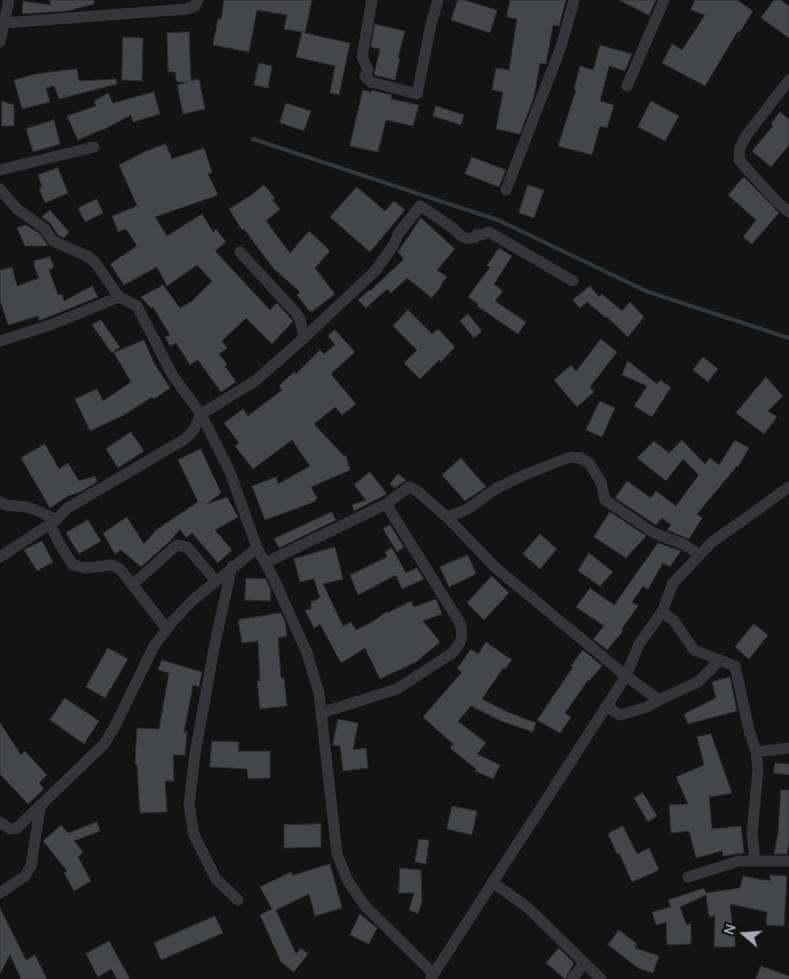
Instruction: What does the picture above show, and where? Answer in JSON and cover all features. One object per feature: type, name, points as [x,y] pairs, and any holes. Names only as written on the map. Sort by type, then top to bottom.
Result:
[{"type":"street","points":[[0,42],[9,0]]},
{"type":"street","points":[[4,22],[187,9],[195,6],[198,0]]},
{"type":"street","points":[[372,0],[362,57],[368,70],[365,76],[371,82],[416,94],[430,24],[438,0]]},
{"type":"street","points":[[506,190],[561,47],[574,0]]},
{"type":"street","points":[[627,86],[664,0]]},
{"type":"street","points":[[789,80],[746,136],[740,148],[739,160],[789,212]]},
{"type":"street","points":[[0,170],[94,147]]},
{"type":"street","points":[[0,189],[17,209],[44,228],[53,240],[87,256],[95,262],[119,297],[137,306],[174,376],[201,414],[230,472],[256,548],[307,652],[319,693],[337,854],[348,881],[365,906],[433,977],[492,882],[626,676],[638,644],[662,612],[674,583],[711,543],[789,487]]},
{"type":"street","points":[[0,557],[53,522],[66,509],[185,438],[193,431],[201,414],[254,381],[304,338],[376,270],[394,244],[399,233],[420,206],[444,220],[448,227],[455,229],[459,235],[465,238],[475,238],[477,234],[481,235],[489,232],[573,281]]},
{"type":"street","points":[[240,252],[295,312],[300,319],[304,338]]},
{"type":"street","points":[[0,341],[50,325],[119,297]]},
{"type":"street","points":[[447,517],[466,510],[497,488],[524,475],[570,457],[581,458],[589,463],[602,482],[605,500],[654,533],[683,544],[700,555]]},
{"type":"street","points":[[265,563],[386,504],[409,487],[417,491],[447,517],[496,568],[626,676],[658,700]]},
{"type":"street","points":[[0,502],[4,505],[25,506],[53,522],[59,543],[73,565],[86,568],[112,565],[120,569],[167,629]]},
{"type":"street","points":[[321,713],[397,688],[452,653],[459,646],[463,633],[460,623],[386,504]]},
{"type":"street","points":[[132,585],[177,545],[187,547],[216,580]]},
{"type":"street","points":[[0,822],[14,830],[40,808],[104,744],[114,728],[154,646],[167,629],[193,600],[256,548]]},
{"type":"street","points":[[232,566],[215,643],[195,754],[189,805],[194,835],[216,879],[238,900]]},
{"type":"street","points":[[662,612],[674,621],[694,650],[735,666],[749,730],[756,752],[758,770],[752,834],[755,860]]},
{"type":"street","points":[[606,706],[620,715],[648,707],[658,700],[698,682],[720,660]]},
{"type":"street","points":[[756,752],[789,748]]},
{"type":"street","points":[[0,893],[25,876],[31,866],[40,808]]},
{"type":"street","points":[[688,877],[739,861],[789,861]]},
{"type":"street","points":[[492,882],[527,907],[601,979]]},
{"type":"street","points":[[572,979],[584,962]]},
{"type":"building","points":[[50,0],[94,0],[94,4],[67,11],[22,14],[23,1],[50,5]]},
{"type":"building","points":[[224,0],[312,0],[305,33],[350,43],[339,95],[330,93],[335,66],[296,57],[302,32],[284,29],[287,15],[257,10],[249,52],[213,45],[218,19],[221,19]]},
{"type":"building","points":[[458,0],[497,10],[490,33],[451,20]]},
{"type":"building","points":[[510,0],[566,0],[559,26],[553,25],[546,64],[540,63],[534,97],[520,134],[496,129],[503,92],[492,90],[496,68],[509,70],[517,19],[507,17]]},
{"type":"building","points":[[619,0],[656,0],[649,15]]},
{"type":"building","points":[[695,0],[737,0],[753,11],[740,32],[738,31],[705,86],[662,63],[672,44],[682,50],[705,15],[691,10]]},
{"type":"building","points":[[774,0],[781,0],[789,6],[789,38],[761,18]]},
{"type":"building","points":[[375,24],[405,31],[395,80],[374,75],[380,49],[371,47]]},
{"type":"building","points":[[189,32],[191,81],[199,79],[205,109],[183,114],[177,85],[188,82],[177,82],[175,72],[168,72],[167,33]]},
{"type":"building","points":[[123,37],[143,38],[142,81],[122,80]]},
{"type":"building","points":[[600,45],[632,54],[625,71],[609,66],[600,101],[614,105],[607,128],[600,126],[592,155],[558,146],[576,90],[574,89],[580,66],[593,70]]},
{"type":"building","points":[[259,63],[272,66],[268,88],[254,85]]},
{"type":"building","points":[[77,69],[79,81],[116,79],[117,84],[59,99],[54,86],[46,88],[50,102],[22,109],[14,80],[36,74]]},
{"type":"building","points":[[363,90],[392,95],[391,99],[419,105],[413,126],[386,120],[378,152],[350,146]]},
{"type":"building","points":[[154,92],[160,114],[133,122],[131,115],[103,130],[78,140],[67,116],[96,106],[94,101],[108,93],[113,103]]},
{"type":"building","points":[[2,101],[14,105],[14,126],[2,126]]},
{"type":"building","points":[[651,101],[679,116],[665,141],[638,127]]},
{"type":"building","points":[[286,103],[311,111],[304,131],[280,123]]},
{"type":"building","points":[[436,106],[464,115],[461,125],[433,116]]},
{"type":"building","points":[[780,112],[789,119],[789,145],[771,167],[752,151],[773,126],[771,124]]},
{"type":"building","points":[[54,120],[60,144],[33,152],[26,129]]},
{"type":"building","points":[[166,144],[172,159],[204,148],[212,172],[208,174],[218,195],[155,217],[167,236],[202,214],[213,232],[216,229],[226,242],[215,251],[270,310],[277,303],[293,321],[272,344],[246,318],[222,341],[227,348],[219,354],[227,364],[225,366],[236,382],[221,392],[198,360],[190,365],[176,343],[170,346],[165,337],[170,335],[153,307],[151,308],[141,297],[163,285],[180,308],[192,301],[212,281],[197,265],[167,286],[157,267],[124,285],[110,264],[137,246],[126,229],[118,232],[112,216],[137,206],[119,165],[146,151]]},
{"type":"building","points":[[472,157],[506,170],[499,187],[465,174]]},
{"type":"building","points":[[58,168],[68,193],[45,203],[39,188],[42,187],[38,175]]},
{"type":"building","points":[[744,177],[779,213],[752,244],[743,237],[756,220],[728,195]]},
{"type":"building","points":[[264,185],[275,198],[272,200],[280,209],[266,221],[290,253],[309,231],[330,251],[315,268],[335,294],[313,311],[309,311],[297,295],[300,292],[273,268],[244,229],[242,230],[229,209]]},
{"type":"building","points":[[528,185],[544,190],[534,218],[519,213]]},
{"type":"building","points":[[357,187],[385,211],[394,201],[405,210],[370,252],[330,217]]},
{"type":"building","points":[[97,199],[103,213],[85,222],[78,208]]},
{"type":"building","points":[[50,210],[69,232],[64,238],[58,235],[50,223],[42,217]]},
{"type":"building","points":[[421,218],[455,249],[437,270],[447,277],[432,298],[407,278],[391,293],[387,289],[366,308],[358,300],[404,259],[398,252]]},
{"type":"building","points":[[26,225],[39,233],[48,246],[25,246],[17,228]]},
{"type":"building","points":[[499,248],[512,256],[494,284],[503,291],[495,301],[526,322],[518,334],[477,306],[478,304],[468,297],[490,267],[487,266]]},
{"type":"building","points":[[50,257],[54,267],[49,270],[58,295],[62,294],[64,301],[92,286],[98,297],[41,320],[39,320],[38,316],[8,325],[0,300],[0,270],[12,267],[17,286],[39,278],[34,261]]},
{"type":"building","points":[[590,286],[599,297],[602,294],[622,311],[630,302],[644,317],[628,337],[607,317],[587,302],[580,308],[573,300]]},
{"type":"building","points":[[408,310],[432,334],[438,329],[455,347],[441,362],[439,360],[420,379],[404,363],[417,350],[393,326]]},
{"type":"building","points":[[468,314],[482,331],[474,338],[460,321]]},
{"type":"building","points":[[101,320],[120,347],[112,353],[92,325]]},
{"type":"building","points":[[335,330],[355,352],[331,374],[356,404],[342,415],[335,407],[314,424],[346,456],[350,470],[311,487],[317,498],[314,502],[265,520],[252,486],[276,477],[278,484],[310,466],[292,440],[253,469],[235,446],[239,443],[224,423],[243,409],[248,416],[282,390],[279,386],[294,372],[296,374],[320,350],[324,354],[335,345],[328,336]]},
{"type":"building","points":[[601,339],[617,352],[590,387],[594,392],[577,407],[554,380],[571,365],[576,371]]},
{"type":"building","points":[[144,340],[154,363],[170,388],[154,399],[152,397],[124,415],[90,431],[75,399],[97,389],[103,401],[131,382],[114,353]]},
{"type":"building","points":[[703,357],[718,369],[708,382],[693,370]]},
{"type":"building","points":[[628,361],[657,384],[660,380],[671,387],[652,417],[634,406],[647,386],[622,375]]},
{"type":"building","points":[[766,377],[783,396],[768,411],[777,417],[764,434],[736,413]]},
{"type":"building","points":[[600,401],[615,408],[602,437],[586,430]]},
{"type":"building","points":[[131,432],[144,451],[118,468],[106,449]]},
{"type":"building","points":[[682,440],[705,464],[710,458],[719,465],[735,440],[749,448],[738,467],[697,514],[702,518],[689,539],[667,530],[671,525],[662,518],[656,525],[615,498],[627,481],[651,498],[656,491],[676,506],[698,474],[683,459],[666,481],[637,458],[654,441],[669,453]]},
{"type":"building","points":[[45,444],[59,469],[68,463],[79,481],[95,476],[97,482],[80,492],[68,496],[50,508],[21,458]]},
{"type":"building","points":[[201,449],[221,493],[207,504],[227,497],[238,517],[215,530],[232,550],[218,563],[192,533],[186,538],[180,529],[170,541],[141,567],[121,550],[115,554],[103,533],[127,517],[144,544],[156,530],[198,502],[178,460]]},
{"type":"building","points":[[461,458],[486,487],[465,501],[442,475]]},
{"type":"building","points":[[370,472],[387,494],[354,511],[352,505],[366,500],[354,485]]},
{"type":"building","points":[[398,474],[406,480],[395,488],[390,484]]},
{"type":"building","points":[[332,512],[336,520],[279,548],[274,539]]},
{"type":"building","points":[[610,512],[646,536],[626,558],[594,537]]},
{"type":"building","points":[[88,520],[101,541],[79,554],[66,533]]},
{"type":"building","points":[[390,525],[404,547],[397,552],[383,529]]},
{"type":"building","points":[[540,534],[557,549],[540,569],[523,554]]},
{"type":"building","points":[[42,541],[53,562],[37,571],[24,550]]},
{"type":"building","points":[[658,543],[681,551],[670,567],[663,563],[648,589],[643,586],[632,602],[638,606],[621,630],[623,631],[607,650],[593,639],[604,626],[576,607],[590,588],[614,605]]},
{"type":"building","points":[[335,547],[343,579],[323,584],[343,626],[351,622],[356,630],[386,612],[411,601],[414,607],[436,599],[442,614],[423,621],[440,642],[416,662],[380,679],[365,648],[341,663],[320,624],[314,628],[305,610],[311,609],[311,602],[320,598],[314,579],[300,582],[294,559]]},
{"type":"building","points":[[392,548],[406,573],[417,568],[424,579],[402,589],[396,575],[358,595],[350,575],[387,557],[385,552]]},
{"type":"building","points":[[589,553],[613,572],[600,586],[578,571]]},
{"type":"building","points":[[468,555],[476,574],[449,587],[440,567]]},
{"type":"building","points":[[492,576],[509,593],[484,620],[467,603]]},
{"type":"building","points":[[246,578],[266,579],[271,590],[270,601],[245,600]]},
{"type":"building","points":[[281,613],[285,621],[287,636],[278,638],[281,678],[284,678],[287,706],[260,709],[257,681],[260,681],[258,641],[242,643],[238,620]]},
{"type":"building","points":[[754,624],[768,635],[749,659],[735,647]]},
{"type":"building","points":[[486,642],[512,660],[505,669],[503,668],[482,699],[505,711],[536,723],[533,732],[501,721],[471,706],[458,721],[486,743],[477,754],[500,765],[493,779],[475,771],[476,769],[450,748],[453,744],[423,717],[462,672],[457,669],[471,649],[478,654]]},
{"type":"building","points":[[108,648],[128,659],[105,698],[86,687]]},
{"type":"building","points":[[583,650],[602,666],[588,680],[565,713],[571,717],[560,733],[537,720]]},
{"type":"building","points":[[162,660],[202,672],[199,687],[193,685],[184,732],[187,732],[185,755],[173,755],[174,781],[165,781],[167,812],[140,813],[137,765],[135,764],[137,728],[159,729],[169,673],[158,670]]},
{"type":"building","points":[[730,677],[737,711],[688,724],[684,714],[716,698],[712,682]]},
{"type":"building","points":[[65,698],[99,721],[84,744],[50,720]]},
{"type":"building","points":[[338,719],[358,723],[353,750],[366,748],[368,768],[343,771],[340,746],[333,745]]},
{"type":"building","points":[[0,723],[21,755],[25,751],[47,775],[39,783],[44,789],[28,804],[0,774]]},
{"type":"building","points":[[711,734],[732,793],[709,797],[712,829],[741,826],[744,853],[723,856],[722,851],[696,858],[689,831],[671,833],[669,805],[688,804],[676,777],[704,765],[697,737]]},
{"type":"building","points":[[212,741],[239,742],[238,751],[270,751],[270,778],[248,779],[247,769],[210,767]]},
{"type":"building","points":[[775,763],[789,764],[789,775],[774,773]]},
{"type":"building","points":[[781,790],[789,790],[789,841],[787,854],[774,854],[778,833]]},
{"type":"building","points":[[643,793],[657,816],[648,822],[634,798]]},
{"type":"building","points":[[452,806],[477,811],[472,835],[447,829]]},
{"type":"building","points":[[97,822],[100,831],[74,841],[83,852],[78,857],[91,881],[74,891],[64,873],[67,871],[43,841],[61,825],[68,833]]},
{"type":"building","points":[[321,824],[321,847],[284,848],[284,825]]},
{"type":"building","points":[[623,826],[637,854],[649,848],[659,870],[632,882],[608,834]]},
{"type":"building","points":[[419,839],[429,840],[426,864],[415,862]]},
{"type":"building","points":[[330,864],[342,908],[315,916],[309,894],[276,910],[296,954],[301,948],[308,954],[294,972],[281,962],[260,915],[272,909],[260,887],[291,872],[293,875]]},
{"type":"building","points":[[400,868],[421,870],[422,902],[418,914],[409,910],[414,893],[399,893]]},
{"type":"building","points":[[770,875],[787,876],[784,926],[766,925],[767,912],[730,904],[733,929],[735,929],[735,947],[714,947],[715,916],[709,917],[706,895],[680,907],[686,924],[691,924],[691,944],[667,945],[666,922],[656,925],[652,912],[671,907],[668,900],[704,888],[706,893],[740,888],[743,876],[770,881]]},
{"type":"building","points":[[0,908],[26,960],[35,955],[47,979],[21,979],[10,955],[0,974]]},
{"type":"building","points":[[360,914],[377,928],[369,944],[350,935]]},
{"type":"building","points":[[215,916],[223,933],[161,960],[154,943]]},
{"type":"building","points":[[619,930],[637,944],[635,948],[659,956],[653,973],[638,968],[608,945]]},
{"type":"building","points":[[109,941],[130,979],[117,979],[111,969],[98,977],[86,954]]},
{"type":"building","points":[[559,948],[574,963],[565,979],[546,963]]},
{"type":"building","points":[[761,966],[789,976],[789,979],[756,979]]},
{"type":"waterway","points":[[253,139],[498,220],[646,291],[789,338]]}]
